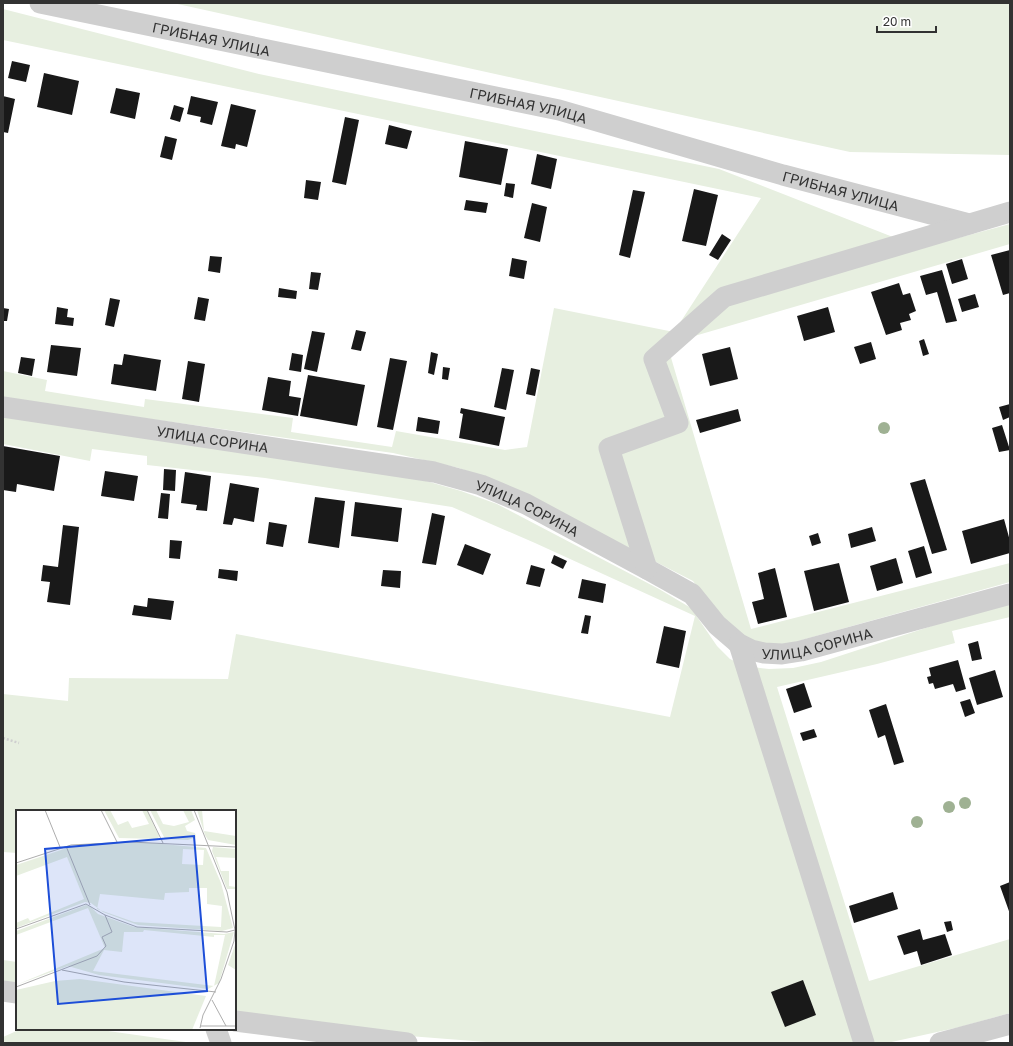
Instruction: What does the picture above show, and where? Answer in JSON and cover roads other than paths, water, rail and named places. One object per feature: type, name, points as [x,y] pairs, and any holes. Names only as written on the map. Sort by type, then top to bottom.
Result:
[{"type":"street","name":"ГРИБНАЯ УЛИЦА","points":[[40,3],[559,110],[784,175],[968,224]]},
{"type":"street","points":[[647,569],[609,448],[678,422],[654,359],[724,297],[1010,212]]},
{"type":"street","name":"УЛИЦА СОРИНА","points":[[3,406],[434,472],[481,485],[526,504],[692,594],[717,625],[739,644],[751,650],[764,653],[782,654],[801,651],[1010,594]]},
{"type":"street","points":[[739,644],[864,1043]]},
{"type":"street","points":[[3,991],[16,993]]},
{"type":"street","points":[[236,1021],[407,1043]]},
{"type":"street","points":[[940,1043],[1010,1024]]},
{"type":"street","points":[[216,1030],[221,1043]]}]
